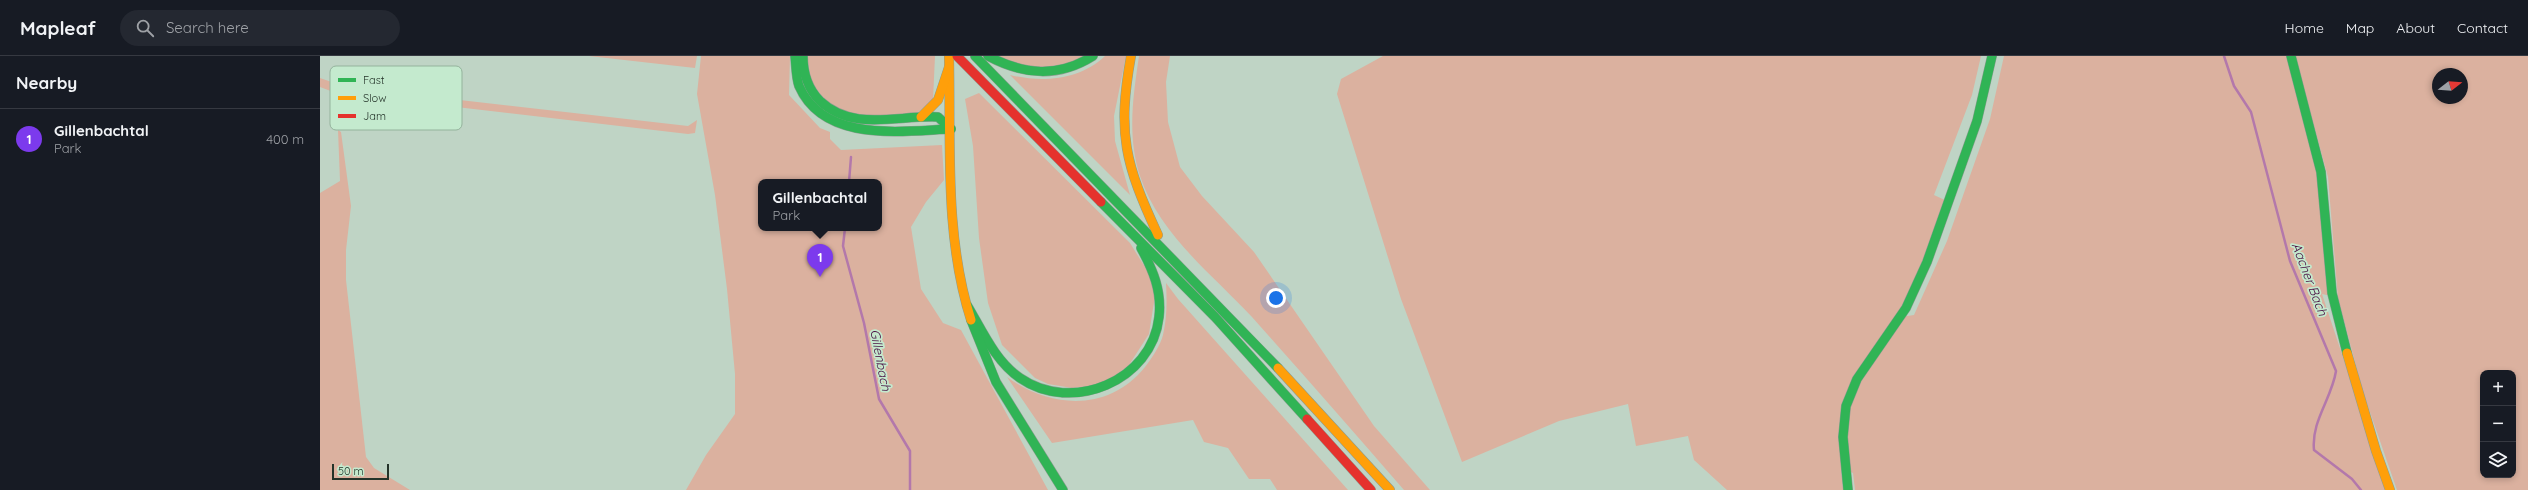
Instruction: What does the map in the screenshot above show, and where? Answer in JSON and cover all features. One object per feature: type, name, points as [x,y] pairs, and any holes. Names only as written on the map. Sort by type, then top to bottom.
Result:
[{"type":"main road","points":[[795,56],[797,78],[805,98],[818,112],[835,124],[864,130],[951,129]]},
{"type":"main road","points":[[803,56],[806,78],[812,91],[823,105],[838,115],[868,121],[921,117],[941,118],[951,129]]},
{"type":"main road","points":[[948,56],[955,233],[959,267],[967,305],[978,342],[998,385],[1063,490]]},
{"type":"main road","points":[[975,56],[1162,244],[1290,379],[1390,490]]},
{"type":"main road","points":[[988,56],[1004,66],[1043,73],[1075,66],[1093,56]]},
{"type":"main road","points":[[1131,56],[1124,100],[1124,143],[1135,187],[1162,244]]},
{"type":"main road","points":[[1848,490],[1842,431],[1845,407],[1857,378],[1905,310],[1919,283],[1988,87],[1992,56]]},
{"type":"main road","points":[[2291,56],[2321,172],[2332,293],[2361,403],[2390,490]]},
{"type":"main road","points":[[958,57],[1125,224],[1215,317],[1371,490]]},
{"type":"main road","points":[[921,117],[938,100],[949,67]]},
{"type":"main road","points":[[967,305],[1002,362],[1014,374],[1030,384],[1047,391],[1068,395],[1104,388],[1122,379],[1138,365],[1155,335],[1161,309],[1159,284],[1155,270],[1125,224]]},
{"type":"shaded area","points":[[589,56],[697,56],[695,68]]},
{"type":"shaded area","points":[[701,56],[790,56],[789,95],[820,128],[830,132],[830,139],[841,150],[942,145],[944,180],[926,202],[911,227],[921,289],[943,323],[961,330],[1048,490],[686,490],[706,455],[735,414],[735,374],[727,289],[715,195],[697,94]]},
{"type":"shaded area","points":[[807,56],[935,56],[933,100],[916,114],[859,117],[829,105],[811,82]]},
{"type":"shaded area","points":[[995,56],[1086,56],[1076,62],[1035,69]]},
{"type":"shaded area","points":[[1105,56],[1126,56],[1114,116],[1115,141],[1130,195],[1010,75],[1035,79],[1060,78],[1084,70]]},
{"type":"shaded area","points":[[1139,56],[1170,56],[1166,82],[1168,122],[1180,167],[1202,196],[1254,252],[1374,426],[1430,490],[1404,490],[1252,317],[1188,252],[1173,235],[1160,216],[1149,197],[1140,176],[1136,161],[1132,131],[1133,101]]},
{"type":"shaded area","points":[[1383,56],[1981,56],[1972,95],[1934,195],[1949,202],[1900,317],[1914,315],[1947,241],[1990,119],[2004,56],[2287,56],[2319,179],[2331,296],[2322,294],[2387,490],[1855,490],[1853,473],[1841,468],[1843,490],[1727,490],[1694,460],[1688,436],[1636,446],[1628,404],[1559,421],[1462,462],[1401,299],[1337,94],[1341,79]]},
{"type":"shaded area","points":[[2295,56],[2528,56],[2528,490],[2397,490],[2363,392],[2338,298],[2328,177]]},
{"type":"shaded area","points":[[320,78],[330,81],[330,91],[320,87]]},
{"type":"shaded area","points":[[979,93],[1130,243],[1150,275],[1155,296],[1149,334],[1129,365],[1111,379],[1090,386],[1072,388],[1048,384],[1035,378],[1002,345],[988,303],[979,238],[973,146],[965,99]]},
{"type":"shaded area","points":[[462,100],[688,126],[697,120],[695,133],[688,134],[462,108]]},
{"type":"shaded area","points":[[338,130],[341,132],[351,206],[346,250],[346,280],[366,457],[374,468],[410,490],[320,490],[320,193],[340,181]]},
{"type":"shaded area","points":[[1166,283],[1178,299],[1348,490],[1277,490],[1270,479],[1249,479],[1228,448],[1204,442],[1193,420],[1052,443],[1007,377],[1024,388],[1042,395],[1061,400],[1079,401],[1097,398],[1114,392],[1131,382],[1153,356],[1163,335],[1167,303]]},
{"type":"waterway","name":"Aacher Bach","points":[[2224,56],[2234,86],[2251,112],[2290,261],[2336,371],[2334,381],[2316,429],[2314,450],[2352,479],[2361,490]]},
{"type":"waterway","name":"Gillenbach","points":[[849,179],[851,157]]},
{"type":"waterway","name":"Gillenbach","points":[[845,231],[843,246],[864,323],[879,399],[910,451],[910,490]]},
{"type":"traffic: fast","points":[[795,56],[799,86],[811,104],[826,117],[845,125],[866,130],[910,131],[951,129]]},
{"type":"traffic: fast","points":[[803,56],[805,75],[809,86],[820,101],[833,111],[861,119],[876,120],[938,117],[951,129]]},
{"type":"traffic: fast","points":[[975,56],[1278,368]]},
{"type":"traffic: fast","points":[[988,56],[1015,67],[1041,71],[1054,71],[1067,68],[1093,56]]},
{"type":"traffic: fast","points":[[1848,490],[1843,437],[1846,406],[1857,379],[1906,308],[1927,262],[1977,121],[1992,56]]},
{"type":"traffic: fast","points":[[2291,56],[2321,172],[2332,293],[2347,353]]},
{"type":"traffic: fast","points":[[1101,202],[1215,317],[1307,419]]},
{"type":"traffic: fast","points":[[967,305],[996,354],[1003,363],[1020,378],[1041,388],[1063,393],[1085,391],[1106,385],[1126,374],[1142,359],[1153,339],[1159,317],[1160,307],[1156,281],[1141,248]]},
{"type":"traffic: fast","points":[[971,320],[996,382],[1063,490]]},
{"type":"traffic: slow","points":[[949,56],[950,156],[953,222],[956,256],[962,288],[971,320]]},
{"type":"traffic: slow","points":[[1131,56],[1125,107],[1127,148],[1131,168],[1138,188],[1158,235]]},
{"type":"traffic: slow","points":[[921,117],[938,100],[949,67]]},
{"type":"traffic: slow","points":[[2347,353],[2376,451],[2390,490]]},
{"type":"traffic: slow","points":[[1278,368],[1390,490]]},
{"type":"traffic: jam","points":[[957,56],[1101,202]]},
{"type":"traffic: jam","points":[[1307,419],[1371,490]]},
{"type":"place","name":"Gillenbachtal","points":[[820,277]]}]
